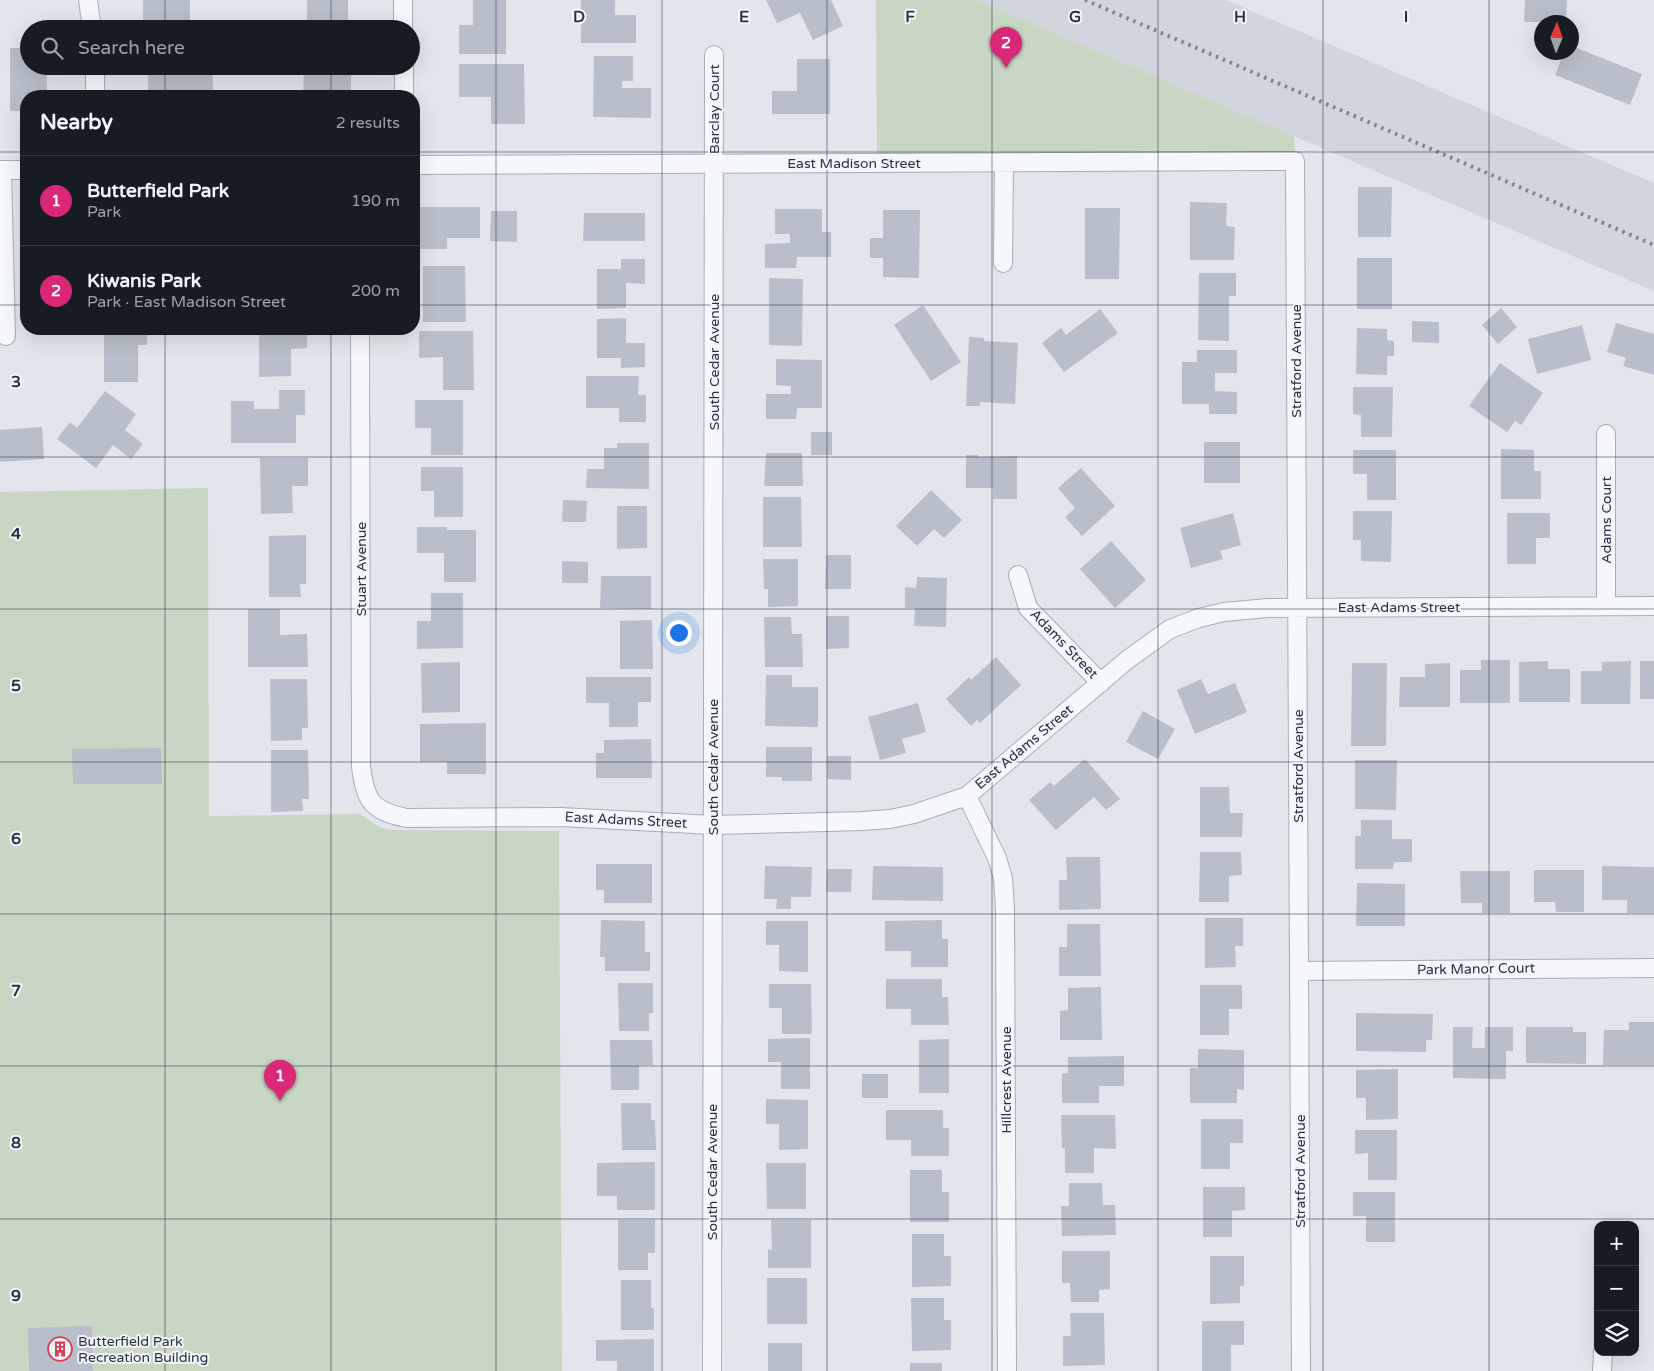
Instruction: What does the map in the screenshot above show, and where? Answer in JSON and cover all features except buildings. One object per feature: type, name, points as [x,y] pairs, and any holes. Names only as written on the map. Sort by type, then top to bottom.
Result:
[{"type":"street","points":[[88,0],[91,20]]},
{"type":"street","points":[[403,0],[403,20]]},
{"type":"street","name":"Barclay Court","points":[[714,55],[714,163]]},
{"type":"street","points":[[95,75],[95,90]]},
{"type":"street","points":[[404,75],[404,90]]},
{"type":"street","name":"East Madison Street","points":[[420,165],[1295,161]]},
{"type":"street","name":"Stratford Avenue","points":[[1295,161],[1301,1371]]},
{"type":"street","name":"South Cedar Avenue","points":[[712,1371],[714,163]]},
{"type":"street","points":[[1003,263],[1004,163]]},
{"type":"street","points":[[6,336],[1,170],[20,170]]},
{"type":"street","name":"Stuart Avenue","points":[[360,335],[361,768],[367,794],[374,806]]},
{"type":"street","name":"Adams Court","points":[[1606,434],[1606,606]]},
{"type":"street","name":"Adams Street","points":[[1018,575],[1028,608],[1101,683]]},
{"type":"street","name":"East Adams Street","points":[[374,806],[386,813],[406,818],[561,817],[713,825],[862,822],[890,819],[927,811],[967,796],[1127,660],[1156,638],[1199,618],[1231,611],[1268,608],[1654,606]]},
{"type":"street","name":"Hillcrest Avenue","points":[[967,796],[997,858],[1003,878],[1005,910],[1007,1371]]},
{"type":"street","name":"Park Manor Court","points":[[1299,971],[1654,968]]},
{"type":"street","points":[[1602,1371],[1603,1356]]},
{"type":"shaded area","points":[[978,0],[1226,0],[1654,183],[1654,291]]},
{"type":"green space","points":[[876,0],[978,0],[1294,136],[1295,153],[877,153]]},
{"type":"green space","points":[[208,488],[209,816],[360,814],[381,828],[395,830],[559,831],[562,1371],[0,1371],[0,492]]},
{"type":"railway","points":[[1085,0],[1654,245]]},
{"type":"place","name":"Kiwanis Park","points":[[1006,68]]},
{"type":"place","name":"Butterfield Park","points":[[280,1101]]},
{"type":"place","name":"Butterfield Park Recreation Building","points":[[60,1349]]}]
